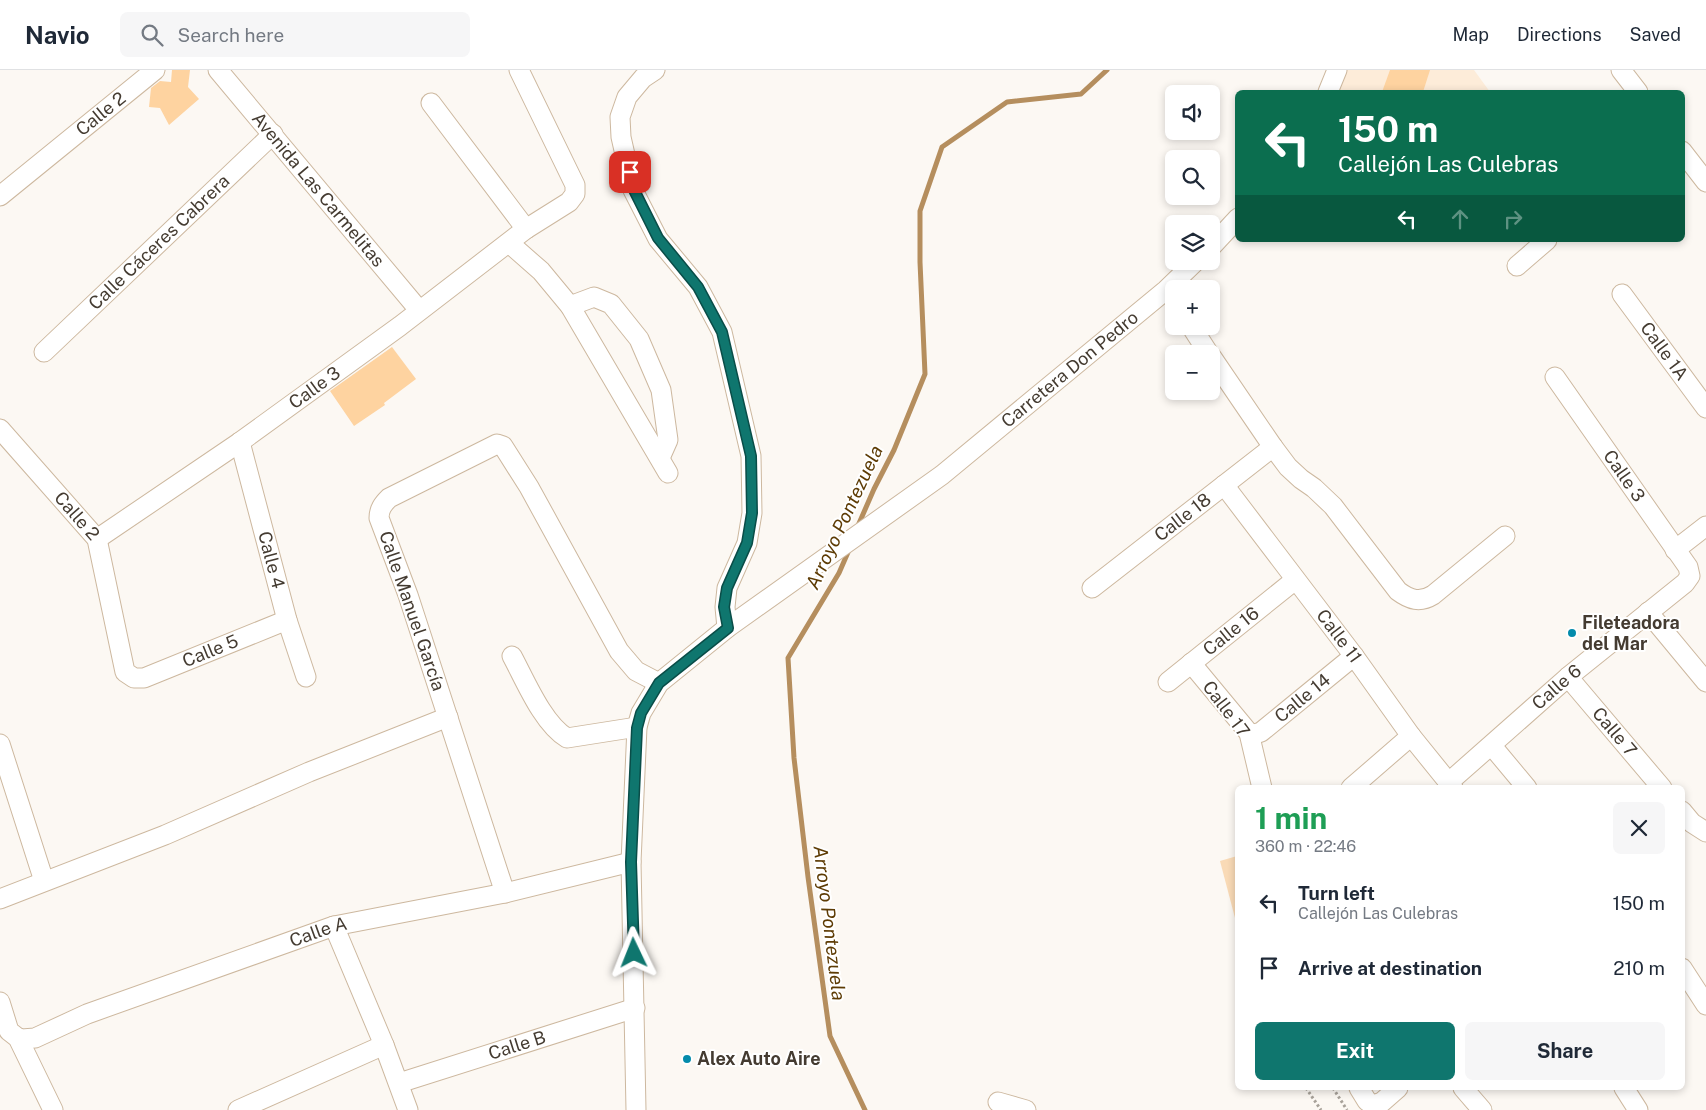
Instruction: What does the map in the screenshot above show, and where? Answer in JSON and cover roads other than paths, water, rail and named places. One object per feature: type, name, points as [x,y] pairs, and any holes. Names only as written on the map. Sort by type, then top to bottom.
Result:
[{"type":"street","name":"Calle 2","points":[[0,196],[154,70]]},
{"type":"street","name":"Avenida Las Carmelitas","points":[[218,70],[419,310]]},
{"type":"street","name":"Calle 3","points":[[97,538],[240,442],[400,326],[526,229],[569,202],[575,194],[575,186],[519,70]]},
{"type":"street","points":[[636,1110],[631,862],[637,728],[641,713],[659,683],[728,628],[724,607],[727,588],[747,543],[752,513],[751,456],[722,332],[698,287],[658,238],[634,190],[622,137],[620,117],[627,97],[643,78],[655,70]]},
{"type":"street","points":[[1329,90],[1337,70]]},
{"type":"street","points":[[1621,70],[1636,90]]},
{"type":"street","points":[[431,103],[526,229]]},
{"type":"street","name":"Calle Cáceres Cabrera","points":[[44,352],[273,134]]},
{"type":"street","points":[[1685,155],[1706,182]]},
{"type":"street","points":[[1220,237],[1235,221]]},
{"type":"street","points":[[1517,266],[1545,242]]},
{"type":"street","points":[[509,243],[541,271],[570,306],[664,465],[668,440],[661,390],[639,339],[611,304],[594,297],[570,306]]},
{"type":"street","name":"Carretera Don Pedro","points":[[1181,280],[1189,270]]},
{"type":"street","name":"Calle 1A","points":[[1622,294],[1706,408]]},
{"type":"street","name":"Carretera Don Pedro","points":[[728,628],[942,476],[1165,299]]},
{"type":"street","points":[[1220,370],[1288,467],[1300,480],[1314,488],[1334,506],[1398,591],[1414,600],[1427,599],[1505,536]]},
{"type":"street","name":"Calle 3","points":[[1555,377],[1688,567],[1690,576]]},
{"type":"street","name":"Calle 2","points":[[0,429],[97,538],[125,672],[134,678]]},
{"type":"street","name":"Calle 4","points":[[240,442],[287,620],[306,677]]},
{"type":"street","name":"Calle Manuel García","points":[[505,893],[408,595],[379,518],[382,505],[389,498],[497,444],[503,446],[529,487],[619,651],[636,671],[659,683]]},
{"type":"street","name":"Calle 18","points":[[1092,588],[1273,447]]},
{"type":"street","name":"Calle 11","points":[[1224,485],[1354,656],[1410,736],[1450,785]]},
{"type":"street","points":[[1675,550],[1706,526]]},
{"type":"street","name":"Calle 6","points":[[1450,785],[1568,677],[1685,583],[1690,576]]},
{"type":"street","name":"Calle 16","points":[[1168,682],[1295,580]]},
{"type":"street","points":[[1648,612],[1706,682]]},
{"type":"street","name":"Calle 5","points":[[134,678],[144,678],[287,620]]},
{"type":"street","points":[[512,656],[540,707],[558,733],[567,738],[637,728]]},
{"type":"street","name":"Calle 14","points":[[1248,733],[1255,734],[1261,732],[1354,656]]},
{"type":"street","name":"Calle 17","points":[[1191,663],[1248,733],[1261,785]]},
{"type":"street","name":"Calle 7","points":[[1568,677],[1659,785]]},
{"type":"street","points":[[0,899],[165,835],[308,772],[448,717]]},
{"type":"street","points":[[1354,785],[1410,736]]},
{"type":"street","points":[[0,744],[44,882]]},
{"type":"street","points":[[1492,746],[1524,785]]},
{"type":"street","name":"Calle A","points":[[18,1038],[35,1038],[87,1014],[334,926],[505,893],[631,862]]},
{"type":"street","points":[[334,926],[384,1045],[408,1110]]},
{"type":"street","points":[[1685,973],[1706,1005]]},
{"type":"street","points":[[0,1002],[9,1031],[18,1038],[53,1110]]},
{"type":"street","name":"Calle B","points":[[398,1083],[635,1008]]},
{"type":"street","points":[[238,1110],[384,1045]]},
{"type":"street","points":[[1360,1090],[1367,1101],[1373,1105],[1382,1102],[1396,1090]]},
{"type":"street","points":[[1465,1090],[1482,1110]]},
{"type":"street","points":[[1625,1090],[1638,1110]]},
{"type":"street","points":[[998,1102],[1026,1110]]},
{"type":"waterway","name":"Arroyo Pontezuela","points":[[857,528],[894,450],[925,374],[920,262],[920,211],[942,147],[1007,102],[1081,94],[1107,70]]},
{"type":"waterway","name":"Arroyo Pontezuela","points":[[849,550],[839,573],[788,658],[794,758],[830,1036],[865,1110]]},
{"type":"place","name":"Fileteadora del Mar","points":[[1572,633]]},
{"type":"place","name":"Alex Auto Aire","points":[[687,1059]]}]
